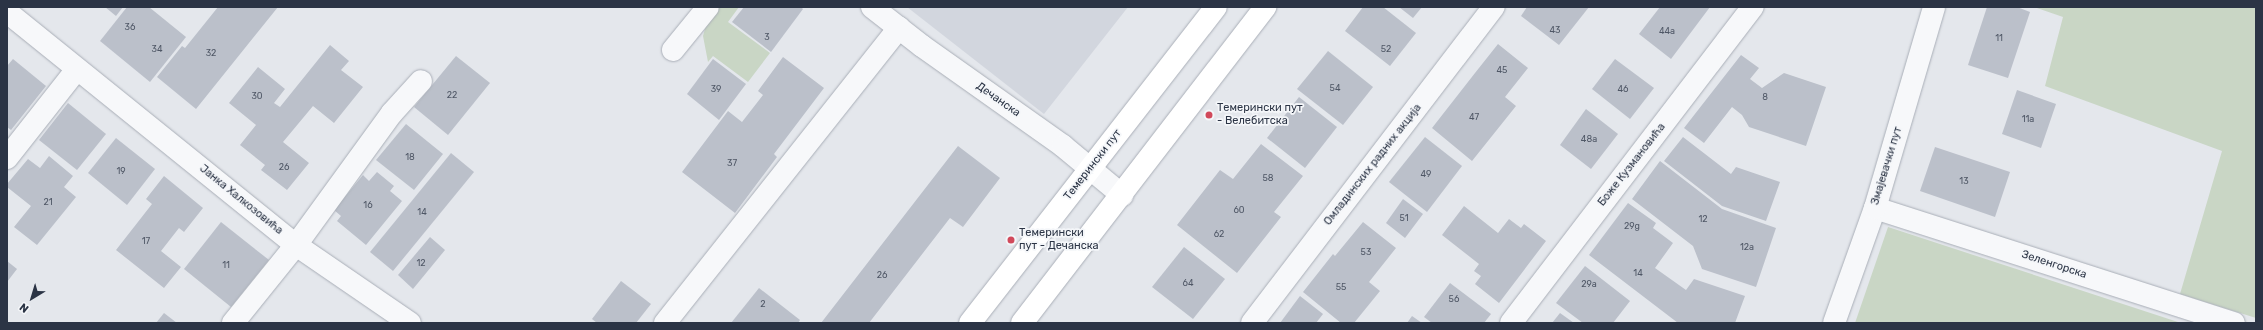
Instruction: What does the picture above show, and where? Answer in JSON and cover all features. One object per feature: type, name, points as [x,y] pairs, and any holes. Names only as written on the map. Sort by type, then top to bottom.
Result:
[{"type":"main road","name":"Темерински пут","points":[[970,323],[1216,7]]},
{"type":"main road","points":[[1022,323],[1122,195],[1265,7]]},
{"type":"street","points":[[673,50],[708,7]]},
{"type":"street","name":"Дечанска","points":[[872,7],[1063,146],[1122,195]]},
{"type":"street","name":"Омладинских радних акција","points":[[1252,323],[1494,7]]},
{"type":"street","name":"Боже Кузмановића","points":[[1511,323],[1753,7]]},
{"type":"street","name":"Змајевачки пут","points":[[1834,323],[1875,208],[1934,7]]},
{"type":"street","name":"Јанка Халкозовића","points":[[7,12],[296,245],[410,323]]},
{"type":"street","points":[[665,323],[899,28]]},
{"type":"street","points":[[7,158],[77,69]]},
{"type":"street","points":[[233,323],[296,245],[392,113],[421,81]]},
{"type":"street","name":"Зеленгорска","points":[[1875,208],[2234,323]]},
{"type":"shaded area","points":[[907,7],[1128,7],[1044,114]]},
{"type":"green space","points":[[716,7],[739,7],[728,22],[770,53],[748,82],[713,56],[708,62],[703,36],[707,22]]},
{"type":"green space","points":[[2034,7],[2256,7],[2256,318],[2180,294],[2222,151],[2045,86],[2063,17]]},
{"type":"green space","points":[[1888,227],[2181,323],[1855,323]]},
{"type":"building","points":[[105,7],[123,7],[116,16]]},
{"type":"building","points":[[127,7],[149,7],[186,37],[150,82],[100,41]]},
{"type":"building","points":[[218,7],[278,7],[196,109],[157,77],[182,46],[185,48]]},
{"type":"building","points":[[744,7],[801,7],[803,9],[771,52],[732,22]]},
{"type":"building","points":[[1363,7],[1383,7],[1416,33],[1390,66],[1345,31]]},
{"type":"building","points":[[1399,7],[1422,7],[1413,18]]},
{"type":"building","points":[[1527,7],[1589,7],[1559,45],[1521,16]]},
{"type":"building","points":[[1660,7],[1710,7],[1671,59],[1639,34]]},
{"type":"building","points":[[1987,7],[2017,7],[2030,12],[2008,78],[1968,65]]},
{"type":"building","points":[[1498,44],[1528,68],[1505,97],[1516,106],[1472,161],[1432,128]]},
{"type":"building","points":[[330,45],[349,61],[341,70],[363,87],[334,123],[313,106],[283,142],[309,163],[287,190],[261,170],[265,165],[240,145],[256,125],[229,103],[258,67],[285,89],[274,103],[280,107]]},
{"type":"building","points":[[1328,51],[1373,87],[1343,125],[1297,89]]},
{"type":"building","points":[[1741,55],[1759,68],[1750,79],[1762,88],[1784,73],[1826,87],[1806,146],[1749,127],[1742,115],[1732,107],[1704,143],[1684,128]]},
{"type":"building","points":[[456,56],[490,83],[448,135],[414,107]]},
{"type":"building","points":[[783,57],[824,88],[774,154],[777,157],[735,213],[682,172],[728,111],[742,122],[763,95],[758,91]]},
{"type":"building","points":[[13,59],[46,86],[11,130],[7,127],[7,66]]},
{"type":"building","points":[[713,59],[746,84],[719,120],[687,94]]},
{"type":"building","points":[[1615,59],[1654,88],[1630,119],[1592,89]]},
{"type":"building","points":[[2017,90],[2056,104],[2041,148],[2002,134]]},
{"type":"building","points":[[1299,97],[1337,127],[1305,168],[1267,138]]},
{"type":"building","points":[[68,103],[106,134],[77,170],[39,140]]},
{"type":"building","points":[[1586,109],[1618,134],[1591,169],[1560,145]]},
{"type":"building","points":[[406,124],[443,154],[414,190],[376,160]]},
{"type":"building","points":[[1425,137],[1462,166],[1427,212],[1389,182]]},
{"type":"building","points":[[1683,137],[1731,174],[1736,167],[1780,182],[1766,221],[1722,206],[1664,161]]},
{"type":"building","points":[[116,138],[155,169],[127,205],[88,173]]},
{"type":"building","points":[[1261,144],[1303,176],[1274,212],[1281,217],[1237,273],[1177,225],[1220,170],[1233,179]]},
{"type":"building","points":[[958,146],[1000,178],[963,227],[950,218],[869,323],[821,323]]},
{"type":"building","points":[[1935,147],[2010,172],[1995,217],[1920,191]]},
{"type":"building","points":[[451,153],[474,172],[393,271],[370,252]]},
{"type":"building","points":[[49,156],[73,176],[64,187],[76,197],[37,245],[14,227],[31,206],[7,187],[7,184],[28,159],[40,168]]},
{"type":"building","points":[[1660,161],[1722,209],[1776,228],[1756,287],[1702,269],[1693,246],[1632,199]]},
{"type":"building","points":[[377,172],[394,186],[390,191],[402,201],[366,245],[337,221],[341,216],[334,210],[363,175],[369,181]]},
{"type":"building","points":[[164,176],[203,208],[184,232],[179,228],[161,251],[181,267],[164,288],[116,250],[152,204],[146,199]]},
{"type":"building","points":[[1403,199],[1423,214],[1405,238],[1386,223]]},
{"type":"building","points":[[1628,203],[1656,223],[1653,228],[1673,243],[1655,268],[1686,290],[1694,279],[1745,296],[1735,323],[1678,323],[1589,255]]},
{"type":"building","points":[[1464,206],[1498,233],[1509,219],[1521,228],[1524,224],[1546,241],[1499,303],[1475,284],[1481,276],[1474,271],[1479,264],[1442,235]]},
{"type":"building","points":[[221,222],[269,260],[231,307],[184,269]]},
{"type":"building","points":[[1363,222],[1396,248],[1369,282],[1380,291],[1354,323],[1341,323],[1303,292],[1333,254],[1335,256]]},
{"type":"building","points":[[430,237],[445,250],[413,289],[398,275]]},
{"type":"building","points":[[1184,247],[1225,279],[1193,319],[1152,287]]},
{"type":"building","points":[[7,261],[17,269],[7,282]]},
{"type":"building","points":[[1585,266],[1630,301],[1613,323],[1583,323],[1556,303]]},
{"type":"building","points":[[621,281],[651,304],[636,323],[597,323],[592,319]]},
{"type":"building","points":[[1450,283],[1491,314],[1484,323],[1432,323],[1424,317]]},
{"type":"building","points":[[759,288],[800,320],[798,323],[731,323]]},
{"type":"building","points":[[1300,296],[1323,314],[1316,323],[1280,323]]},
{"type":"building","points":[[164,313],[177,323],[156,323]]},
{"type":"building","points":[[1560,313],[1574,323],[1552,323]]},
{"type":"building","points":[[1412,316],[1422,323],[1407,323]]},
{"type":"place","name":"Темерински пут - Велебитска","points":[[1209,115]]},
{"type":"place","name":"Темерински пут - Дечанска","points":[[1011,240]]}]
